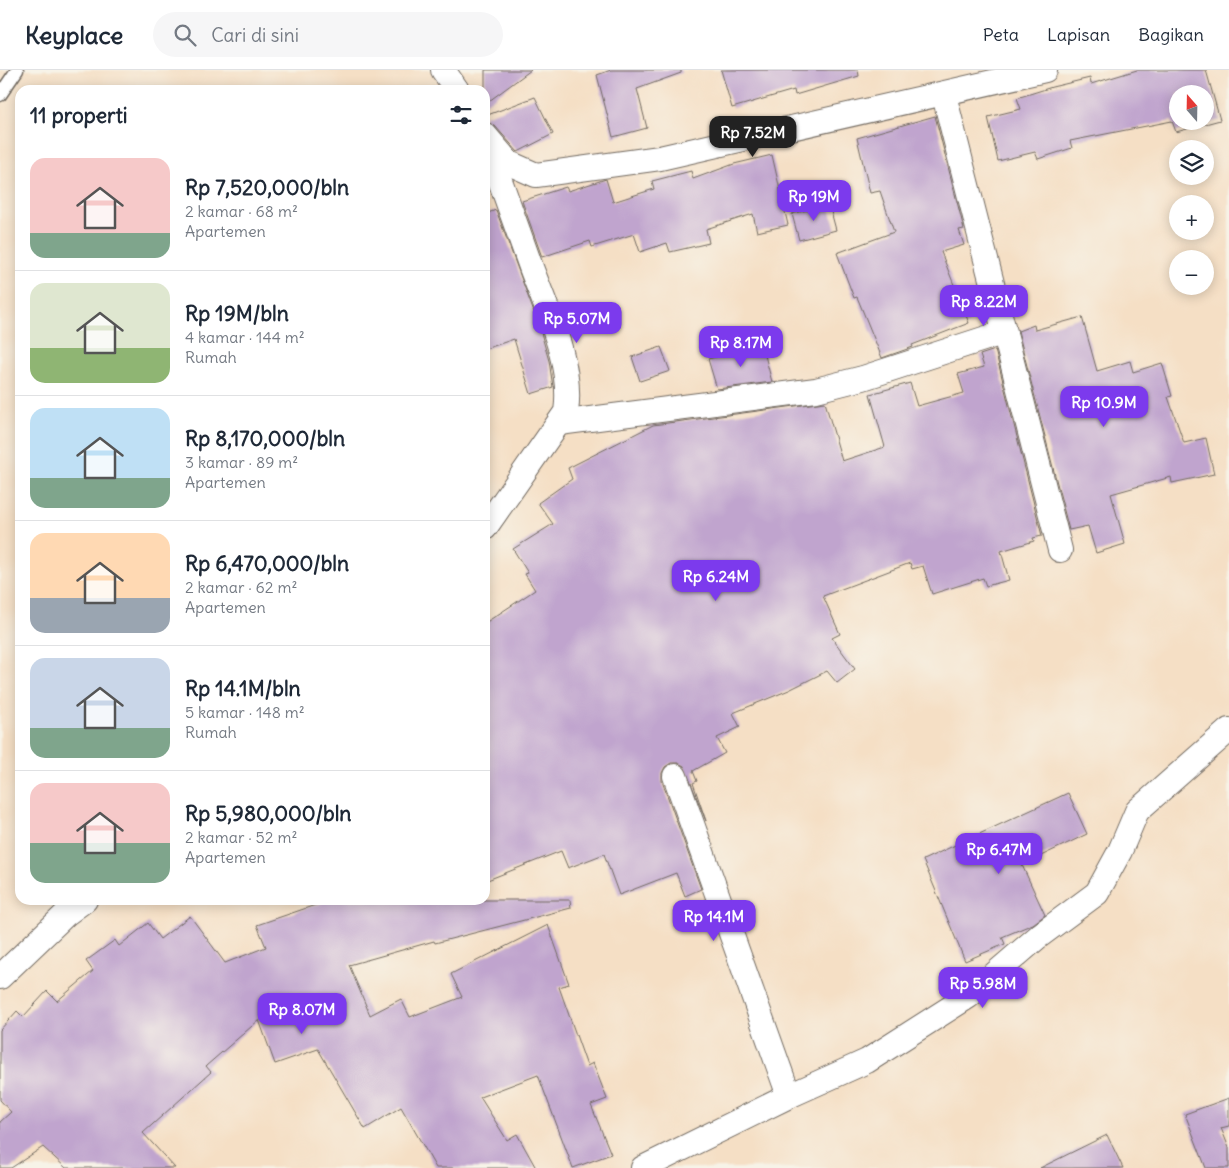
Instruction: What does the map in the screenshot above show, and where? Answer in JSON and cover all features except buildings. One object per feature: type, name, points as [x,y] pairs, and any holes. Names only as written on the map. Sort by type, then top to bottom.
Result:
[{"type":"street","points":[[443,70],[454,85]]},
{"type":"street","points":[[490,141],[509,163],[536,176],[660,158],[944,95],[1045,70]]},
{"type":"street","points":[[944,95],[1006,332],[1060,550]]},
{"type":"street","points":[[490,153],[551,318],[565,376],[568,398],[566,412],[490,521]]},
{"type":"street","points":[[559,423],[816,390],[863,378],[1006,332]]},
{"type":"street","points":[[643,1168],[789,1096],[867,1061],[969,996],[1039,936],[1097,892],[1120,851],[1137,811],[1229,730]]},
{"type":"street","points":[[675,776],[789,1096]]},
{"type":"street","points":[[0,977],[66,914],[78,905]]},
{"type":"lane","points":[[0,94],[17,70]]}]
